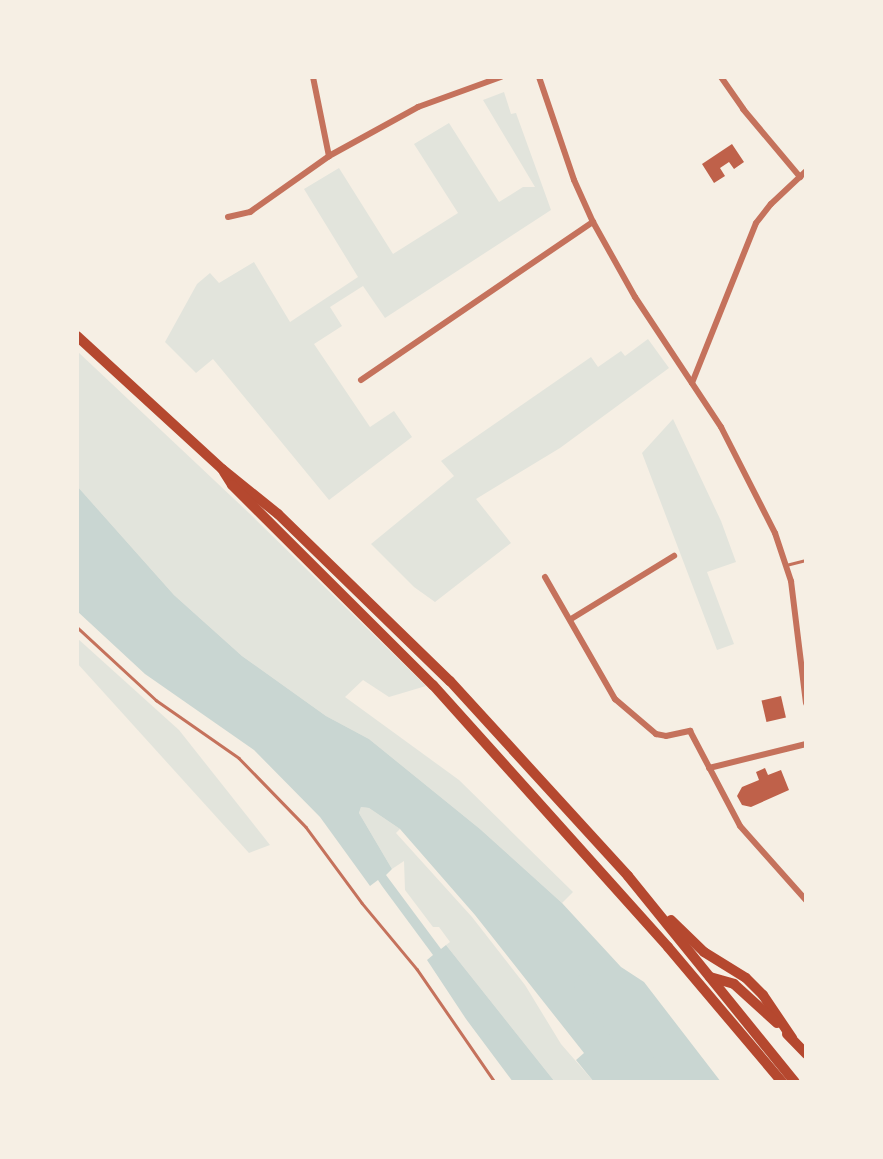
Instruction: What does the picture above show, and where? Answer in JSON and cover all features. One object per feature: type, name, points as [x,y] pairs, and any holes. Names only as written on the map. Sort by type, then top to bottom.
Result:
[{"type":"main road","points":[[77,336],[222,469],[278,514],[450,681],[659,912],[795,1082]]},
{"type":"main road","points":[[222,469],[232,485],[433,685],[668,947],[782,1082]]},
{"type":"main road","points":[[659,912],[677,924],[704,952],[747,978],[763,995],[792,1038]]},
{"type":"main road","points":[[668,947],[700,974],[734,984],[806,1054]]},
{"type":"street","points":[[313,77],[329,156]]},
{"type":"street","points":[[228,217],[250,212],[329,156],[418,107],[501,77]]},
{"type":"street","points":[[539,77],[574,180],[593,222],[635,297],[739,458],[775,533],[786,565],[796,613],[806,703]]},
{"type":"street","points":[[721,77],[743,109],[800,177]]},
{"type":"street","points":[[692,383],[756,223],[771,204],[806,171]]},
{"type":"street","points":[[361,380],[593,222]]},
{"type":"street","points":[[571,619],[674,556]]},
{"type":"street","points":[[545,577],[615,699],[656,734],[666,736],[690,732],[740,826],[806,900]]},
{"type":"street","points":[[709,768],[806,744]]},
{"type":"lane","points":[[786,565],[806,560]]},
{"type":"lane","points":[[77,626],[156,700],[239,758],[306,827],[362,903],[417,969],[495,1082]]},
{"type":"shaded area","points":[[504,92],[511,114],[516,113],[551,210],[385,318],[363,286],[330,307],[342,326],[314,344],[370,427],[394,411],[412,437],[329,500],[213,359],[196,373],[165,342],[197,284],[210,273],[219,283],[254,262],[290,322],[358,277],[304,189],[339,168],[393,254],[458,213],[414,144],[449,123],[499,202],[523,187],[535,187],[483,100]]},
{"type":"shaded area","points":[[648,339],[669,368],[560,448],[476,499],[511,543],[435,602],[414,587],[371,544],[454,476],[441,461],[591,357],[598,367],[621,351],[625,356]]},
{"type":"shaded area","points":[[77,351],[249,513],[426,686],[389,697],[363,680],[345,697],[459,780],[573,892],[562,903],[480,829],[369,739],[326,716],[242,656],[174,595],[77,486]]},
{"type":"shaded area","points":[[673,419],[721,521],[736,562],[707,572],[734,644],[717,650],[642,453]]},
{"type":"shaded area","points":[[77,486],[174,595],[242,656],[326,716],[369,739],[480,829],[562,903],[621,967],[644,982],[721,1082],[594,1082],[576,1060],[584,1053],[475,915],[400,829],[369,808],[361,807],[359,813],[392,869],[386,875],[441,949],[446,945],[555,1082],[513,1082],[466,1019],[427,960],[433,955],[378,880],[370,886],[320,817],[254,750],[145,674],[77,611]]},
{"type":"shaded area","points":[[77,638],[179,730],[270,845],[249,853],[77,663]]},
{"type":"shaded area","points":[[361,807],[369,808],[400,829],[396,833],[472,917],[525,985],[561,1044],[594,1082],[555,1082],[446,945],[450,942],[439,927],[433,927],[405,890],[404,861],[392,869],[359,813]]},
{"type":"building","points":[[732,144],[744,162],[734,169],[729,162],[720,168],[725,176],[714,183],[702,164]]},
{"type":"building","points":[[781,696],[786,717],[766,722],[762,700]]},
{"type":"building","points":[[765,768],[768,775],[781,770],[789,790],[751,807],[742,805],[737,796],[742,787],[759,780],[756,772]]},
{"type":"waterway","points":[[584,984],[659,1082]]}]
